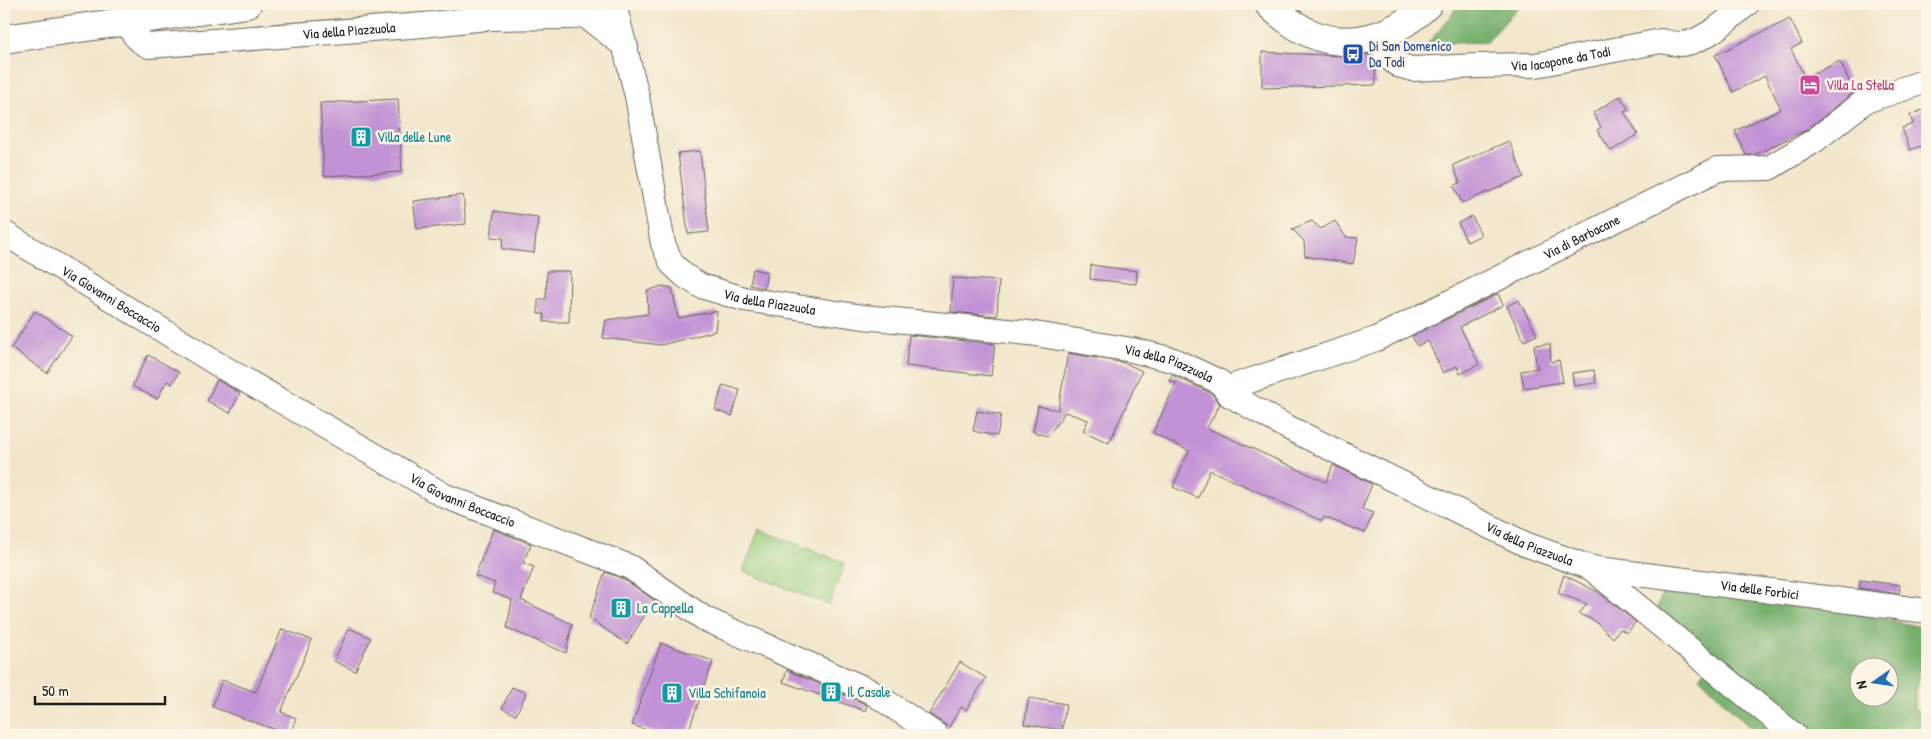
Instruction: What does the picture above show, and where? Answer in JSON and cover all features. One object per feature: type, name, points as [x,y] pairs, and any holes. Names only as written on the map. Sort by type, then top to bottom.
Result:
[{"type":"main road","points":[[4,39],[247,4]]},
{"type":"main road","points":[[1269,4],[1274,10],[1305,32],[1342,42],[1366,39],[1378,35],[1404,22],[1428,4]]},
{"type":"street","name":"Via della Piazzuola","points":[[614,4],[626,47],[638,105],[663,244],[672,264],[685,276],[701,286],[744,299],[863,317],[1029,333],[1132,350],[1173,360],[1220,382],[1230,395],[1284,426],[1524,544],[1591,568],[1794,735]]},
{"type":"street","name":"Via Iacopone da Todi","points":[[1378,35],[1388,57],[1398,65],[1412,69],[1536,65],[1660,41],[1681,44],[1694,41],[1709,33],[1747,4]]},
{"type":"street","name":"Via della Piazzuola","points":[[129,21],[132,34],[138,41],[149,46],[414,26],[486,18],[571,17],[592,9],[626,47]]},
{"type":"street","name":"Via di Barbacane","points":[[1230,395],[1237,385],[1376,339],[1718,169],[1769,168],[1814,141],[1865,101],[1927,81]]},
{"type":"street","name":"Via Giovanni Boccaccio","points":[[4,233],[219,365],[445,496],[630,567],[704,619],[870,691],[936,735]]},
{"type":"street","name":"Via delle Forbici","points":[[1591,568],[1927,611]]},
{"type":"green space","points":[[1458,4],[1521,4],[1487,42],[1427,44],[1451,16]]},
{"type":"green space","points":[[759,529],[845,563],[829,605],[743,571]]},
{"type":"green space","points":[[1669,573],[1926,628],[1914,709],[1927,712],[1927,735],[1749,735],[1752,730],[1699,677],[1719,657],[1656,611]]},
{"type":"building","name":"Villa La Stella","points":[[1790,19],[1802,43],[1791,49],[1805,78],[1840,61],[1854,92],[1808,129],[1754,155],[1746,155],[1735,131],[1781,109],[1765,76],[1733,92],[1715,55]]},
{"type":"building","points":[[1262,52],[1343,56],[1370,54],[1375,62],[1376,85],[1262,88]]},
{"type":"building","points":[[1620,96],[1629,110],[1624,112],[1638,134],[1611,151],[1597,130],[1601,127],[1593,113]]},
{"type":"building","name":"Villa delle Lune","points":[[398,99],[402,172],[324,176],[320,103]]},
{"type":"building","points":[[1923,110],[1927,118],[1927,158],[1921,146],[1910,150],[1902,128],[1913,124],[1910,115]]},
{"type":"building","points":[[1509,141],[1524,177],[1462,203],[1454,186],[1460,183],[1453,165]]},
{"type":"building","points":[[700,151],[709,232],[688,234],[678,153]]},
{"type":"building","points":[[463,195],[466,224],[417,229],[413,201]]},
{"type":"building","points":[[494,211],[538,217],[534,253],[502,249],[503,238],[491,237]]},
{"type":"building","points":[[1472,216],[1481,235],[1467,242],[1458,223]]},
{"type":"building","points":[[1312,221],[1321,229],[1335,221],[1346,237],[1358,238],[1353,264],[1305,256],[1304,241],[1292,229]]},
{"type":"building","points":[[1091,265],[1137,271],[1136,284],[1090,279]]},
{"type":"building","points":[[753,269],[767,272],[764,288],[750,285]]},
{"type":"building","points":[[547,271],[570,271],[569,322],[544,322],[544,314],[538,314],[538,299],[546,299]]},
{"type":"building","points":[[953,278],[999,281],[997,316],[951,312]]},
{"type":"building","points":[[662,286],[672,288],[678,318],[717,311],[715,331],[661,345],[603,338],[606,320],[648,314],[647,291]]},
{"type":"building","points":[[1498,294],[1503,305],[1460,327],[1479,364],[1460,374],[1457,366],[1443,373],[1428,341],[1417,346],[1412,336]]},
{"type":"building","points":[[1519,300],[1537,335],[1524,341],[1507,306]]},
{"type":"building","points":[[35,311],[72,336],[47,373],[11,348]]},
{"type":"building","points":[[909,335],[995,344],[991,376],[906,366]]},
{"type":"building","points":[[1550,344],[1551,362],[1559,360],[1563,382],[1524,388],[1521,371],[1538,368],[1534,345]]},
{"type":"building","points":[[1068,353],[1125,363],[1142,371],[1109,443],[1083,431],[1088,420],[1065,412],[1048,436],[1033,432],[1038,406],[1058,410]]},
{"type":"building","points":[[148,355],[179,372],[172,384],[167,381],[157,399],[132,386]]},
{"type":"building","points":[[1594,370],[1596,383],[1574,386],[1572,373]]},
{"type":"building","points":[[1172,375],[1211,393],[1220,404],[1207,428],[1326,482],[1333,465],[1372,484],[1362,509],[1373,513],[1365,533],[1324,517],[1322,521],[1210,470],[1198,498],[1173,487],[1189,451],[1153,433],[1176,383],[1169,381]]},
{"type":"building","points":[[217,380],[240,393],[230,413],[207,401]]},
{"type":"building","points":[[723,385],[740,390],[732,416],[715,410]]},
{"type":"building","points":[[977,411],[1001,415],[997,436],[973,431]]},
{"type":"building","points":[[493,529],[531,544],[523,563],[534,567],[521,600],[572,624],[566,653],[507,628],[512,600],[492,592],[495,583],[475,576]]},
{"type":"building","name":"La Cappella","points":[[605,572],[624,579],[654,600],[627,644],[589,618]]},
{"type":"building","points":[[1564,575],[1598,592],[1636,622],[1627,633],[1620,629],[1613,638],[1595,621],[1579,614],[1587,604],[1558,593]]},
{"type":"building","points":[[1860,580],[1900,585],[1899,594],[1859,588]]},
{"type":"building","points":[[349,628],[371,638],[355,671],[334,661]]},
{"type":"building","points":[[282,629],[312,640],[281,712],[296,718],[290,735],[212,707],[222,680],[256,692]]},
{"type":"building","name":"Villa Schifanoia","points":[[661,643],[713,661],[687,735],[661,735],[632,725]]},
{"type":"building","points":[[960,662],[986,678],[966,710],[961,707],[949,727],[929,714]]},
{"type":"building","points":[[787,670],[867,705],[865,711],[783,682]]},
{"type":"building","points":[[512,687],[526,693],[516,715],[502,708]]},
{"type":"building","points":[[1029,698],[1066,704],[1062,730],[1024,724]]},
{"type":"place","name":"Di San Domenico Da Todi","points":[[1353,54]]},
{"type":"place","name":"Villa La Stella","points":[[1810,85]]},
{"type":"place","name":"Villa delle Lune","points":[[361,137]]},
{"type":"place","name":"La Cappella","points":[[621,608]]},
{"type":"place","name":"Il Casale","points":[[831,692]]},
{"type":"place","name":"Villa Schifanoia","points":[[672,693]]}]
